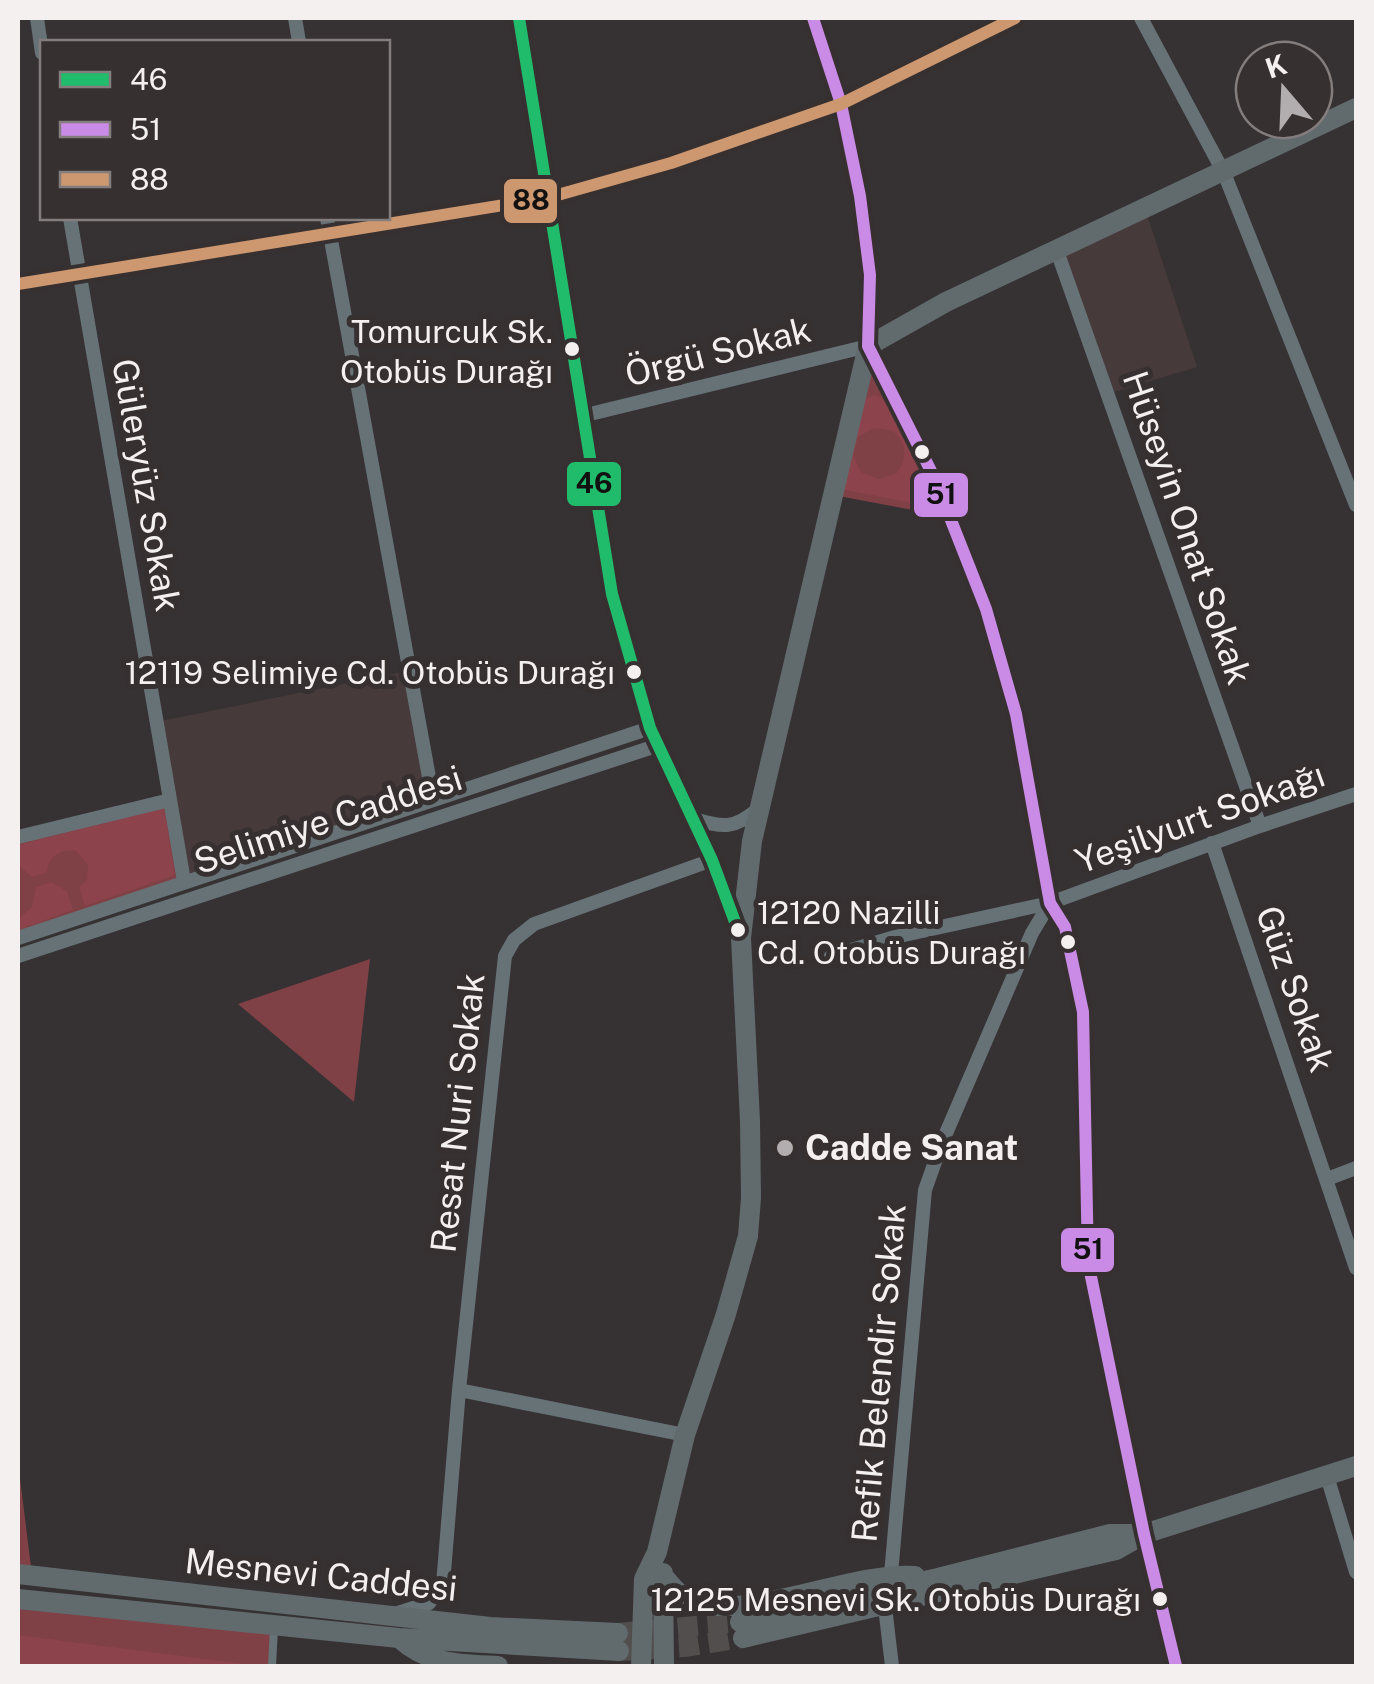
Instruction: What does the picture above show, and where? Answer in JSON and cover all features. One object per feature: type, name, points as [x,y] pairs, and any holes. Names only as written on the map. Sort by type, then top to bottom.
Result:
[{"type":"main road","points":[[641,1666],[644,1579],[657,1552],[685,1435],[748,1236],[750,1121],[740,938],[758,809],[868,346],[946,302],[1356,108]]},
{"type":"main road","points":[[1144,1534],[1110,1534],[741,1630],[886,1615],[1116,1550],[1144,1534],[1356,1466]]},
{"type":"main road","points":[[657,1552],[665,1578],[664,1657]]},
{"type":"main road","name":"Mesnevi Caddesi","points":[[18,1574],[619,1642],[399,1638],[18,1599]]},
{"type":"main road","points":[[665,1578],[685,1598],[719,1606],[891,1574],[938,1578]]},
{"type":"main road","name":"Mesnevi Caddesi","points":[[399,1638],[435,1664],[498,1666]]},
{"type":"street","points":[[519,18],[612,594],[650,728],[712,860],[740,938]]},
{"type":"street","points":[[814,18],[841,104],[868,248],[868,346],[922,450],[986,609],[1016,714],[1050,904],[1066,927],[1083,1012],[1088,1262],[1144,1534],[1176,1666]]},
{"type":"street","points":[[390,217],[547,198],[671,163],[841,104],[1014,18]]},
{"type":"street","points":[[1141,18],[1224,173],[1356,504]]},
{"type":"street","name":"Güleryüz Sokak","points":[[70,220],[184,881]]},
{"type":"street","points":[[18,284],[362,220]]},
{"type":"street","points":[[328,224],[433,799]]},
{"type":"street","name":"Hüseyin Onat Sokak","points":[[1057,251],[1260,826]]},
{"type":"street","name":"Örgü Sokak","points":[[582,416],[868,346]]},
{"type":"street","name":"Selimiye Caddesi","points":[[18,938],[650,728]]},
{"type":"street","name":"Selimiye Caddesi","points":[[18,956],[659,745]]},
{"type":"street","name":"Yeşilyurt Sokağı","points":[[831,956],[1050,904],[1356,794]]},
{"type":"street","points":[[18,837],[170,800]]},
{"type":"street","points":[[694,819],[730,827],[758,809]]},
{"type":"street","name":"Güz Sokak","points":[[1212,843],[1356,1268]]},
{"type":"street","name":"Resat Nuri Sokak","points":[[391,1616],[429,1602],[443,1584],[459,1390],[504,968],[510,946],[534,924],[712,860]]},
{"type":"street","name":"Refik Belendir Sokak","points":[[891,1574],[925,1190],[1032,933],[1050,904]]},
{"type":"street","points":[[1328,1179],[1356,1168]]},
{"type":"street","points":[[459,1390],[685,1435]]},
{"type":"street","points":[[1327,1476],[1356,1572]]},
{"type":"street","points":[[886,1615],[892,1666]]},
{"type":"lane","points":[[272,1666],[274,1624]]},
{"type":"shaded area","points":[[1145,209],[1197,367],[1107,394],[1057,251]]},
{"type":"shaded area","points":[[868,346],[950,517],[833,495]]},
{"type":"shaded area","points":[[874,395],[894,411],[913,444],[939,508],[841,489],[863,400]],"holes":[[[874,428],[893,431],[904,451],[897,473],[879,479],[861,472],[853,455],[858,437]]]},
{"type":"shaded area","points":[[412,670],[433,799],[184,881],[156,722]]},
{"type":"shaded area","points":[[170,800],[184,881],[18,938],[18,837]]},
{"type":"shaded area","points":[[164,808],[175,875],[85,906],[79,887],[87,880],[88,865],[76,851],[56,854],[47,872],[32,877],[18,865],[18,845]]},
{"type":"shaded area","points":[[51,882],[67,891],[73,910],[18,930],[18,919],[32,907],[36,887]]},
{"type":"shaded area","points":[[370,959],[354,1102],[238,1004]]},
{"type":"shaded area","points":[[18,1462],[32,1575],[18,1574]]},
{"type":"shaded area","points":[[18,1599],[274,1624],[272,1666],[18,1666]]},
{"type":"shaded area","points":[[18,1635],[245,1664],[253,1666],[18,1666]]},
{"type":"tunnel","points":[[618,1633],[740,1622]]},
{"type":"tunnel","points":[[619,1651],[743,1638]]},
{"type":"transit line","name":"46","points":[[519,18],[612,594],[650,728],[712,860],[738,930]]},
{"type":"transit line","name":"51","points":[[813,18],[841,104],[860,196],[870,275],[868,346],[934,477],[986,609],[1016,714],[1050,903],[1065,927],[1083,1012],[1088,1262],[1144,1534],[1176,1666]]},
{"type":"transit line","name":"88","points":[[18,284],[547,198],[671,163],[841,104],[1015,18]]},
{"type":"place","name":"Tomurcuk Sk. Otobüs Durağı","points":[[572,349]]},
{"type":"place","name":"12119 Selimiye Cd. Otobüs Durağı","points":[[634,672]]},
{"type":"place","name":"12120 Nazilli Cd. Otobüs Durağı","points":[[738,930]]},
{"type":"place","name":"Cadde Sanat","points":[[785,1148]]},
{"type":"place","name":"12125 Mesnevi Sk. Otobüs Durağı","points":[[1160,1599]]}]
